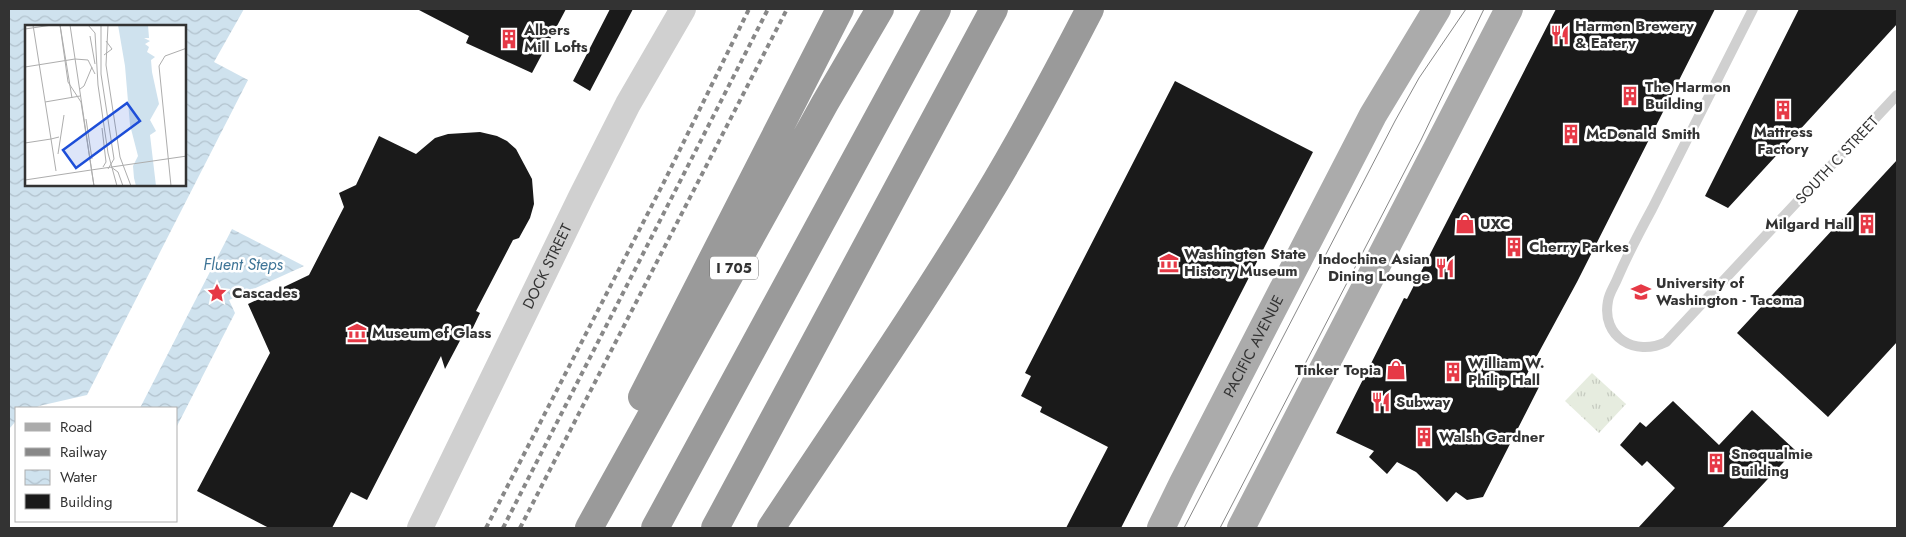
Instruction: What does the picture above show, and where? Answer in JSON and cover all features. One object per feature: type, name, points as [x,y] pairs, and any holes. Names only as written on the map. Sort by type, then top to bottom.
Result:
[{"type":"highway","points":[[575,528],[840,9]]},
{"type":"highway","name":"I 705","points":[[589,528],[825,103],[880,9]]},
{"type":"highway","points":[[655,528],[937,9]]},
{"type":"highway","points":[[715,528],[994,9]]},
{"type":"highway","points":[[771,528],[938,275],[986,198],[1049,88],[1090,9]]},
{"type":"main road","name":"PACIFIC AVENUE","points":[[1161,528],[1373,115],[1438,9]]},
{"type":"main road","points":[[1242,528],[1509,9]]},
{"type":"street","name":"DOCK STREET","points":[[420,528],[628,104],[683,9]]},
{"type":"lane","name":"SOUTH C STREET","points":[[1753,9],[1630,252],[1609,298],[1607,313],[1609,324],[1621,340],[1630,346],[1649,348],[1666,342],[1897,95]]},
{"type":"green space","points":[[1592,373],[1626,404],[1599,433],[1565,401]]},
{"type":"water","points":[[9,9],[244,9],[214,62],[248,80],[87,395],[37,407],[15,407],[15,422],[9,429]]},
{"type":"water","name":"Fluent Steps","points":[[232,229],[304,266],[229,300],[235,313],[178,424],[178,407],[141,407]]},
{"type":"building","name":"Albers Mill Lofts","points":[[417,9],[566,9],[532,73],[466,43],[469,36]]},
{"type":"building","points":[[610,9],[633,9],[590,91],[573,81]]},
{"type":"building","points":[[1556,9],[1715,9],[1577,282],[1526,376],[1541,383],[1483,497],[1467,500],[1456,492],[1447,502],[1416,472],[1397,462],[1387,474],[1369,457],[1374,451],[1336,433],[1404,298],[1407,299]]},
{"type":"building","name":"Mattress Factory","points":[[1799,9],[1897,9],[1897,24],[1728,208],[1705,196]]},
{"type":"building","name":"Washington State History Museum","points":[[1175,81],[1313,152],[1121,528],[1066,528],[1108,447],[1040,412],[1042,407],[1021,396],[1031,376],[1025,373]]},
{"type":"building","name":"Museum of Glass","points":[[480,132],[497,136],[507,141],[516,149],[532,179],[534,204],[530,218],[519,238],[513,240],[476,311],[480,313],[469,336],[464,333],[445,369],[441,356],[367,500],[351,492],[332,528],[269,528],[197,491],[270,353],[248,304],[309,275],[344,207],[339,193],[356,185],[379,136],[416,154],[435,138],[448,134]]},
{"type":"building","name":"Milgard Hall","points":[[1897,160],[1897,342],[1828,417],[1737,333]]},
{"type":"building","name":"Snoqualmie Building","points":[[1673,401],[1719,445],[1752,410],[1795,450],[1722,528],[1638,528],[1675,488],[1647,461],[1642,466],[1620,445],[1640,422],[1646,427]]},
{"type":"tram line","points":[[1184,528],[1395,121],[1419,78],[1466,9]]},
{"type":"tram line","points":[[1220,528],[1421,140],[1484,9]]},
{"type":"railway","points":[[486,528],[664,182],[749,9]]},
{"type":"railway","points":[[503,528],[768,9]]},
{"type":"railway","points":[[520,528],[787,9]]},
{"type":"place","name":"Harmon Brewery & Eatery","points":[[1560,35]]},
{"type":"place","name":"Albers Mill Lofts","points":[[509,39]]},
{"type":"place","name":"The Harmon Building","points":[[1630,96]]},
{"type":"place","name":"Mattress Factory","points":[[1783,110]]},
{"type":"place","name":"McDonald Smith","points":[[1571,134]]},
{"type":"place","name":"UXC","points":[[1465,224]]},
{"type":"place","name":"Milgard Hall","points":[[1867,224]]},
{"type":"place","name":"Cherry Parkes","points":[[1514,247]]},
{"type":"place","name":"Washington State History Museum","points":[[1169,263]]},
{"type":"place","name":"Indochine Asian Dining Lounge","points":[[1445,268]]},
{"type":"place","name":"University of Washington - Tacoma","points":[[1641,292]]},
{"type":"place","name":"Cascades","points":[[217,293]]},
{"type":"place","name":"Museum of Glass","points":[[357,333]]},
{"type":"place","name":"Tinker Topia","points":[[1396,370]]},
{"type":"place","name":"William W. Philip Hall","points":[[1453,372]]},
{"type":"place","name":"Subway","points":[[1381,402]]},
{"type":"place","name":"Walsh Gardner","points":[[1424,437]]},
{"type":"place","name":"Snoqualmie Building","points":[[1716,463]]}]
